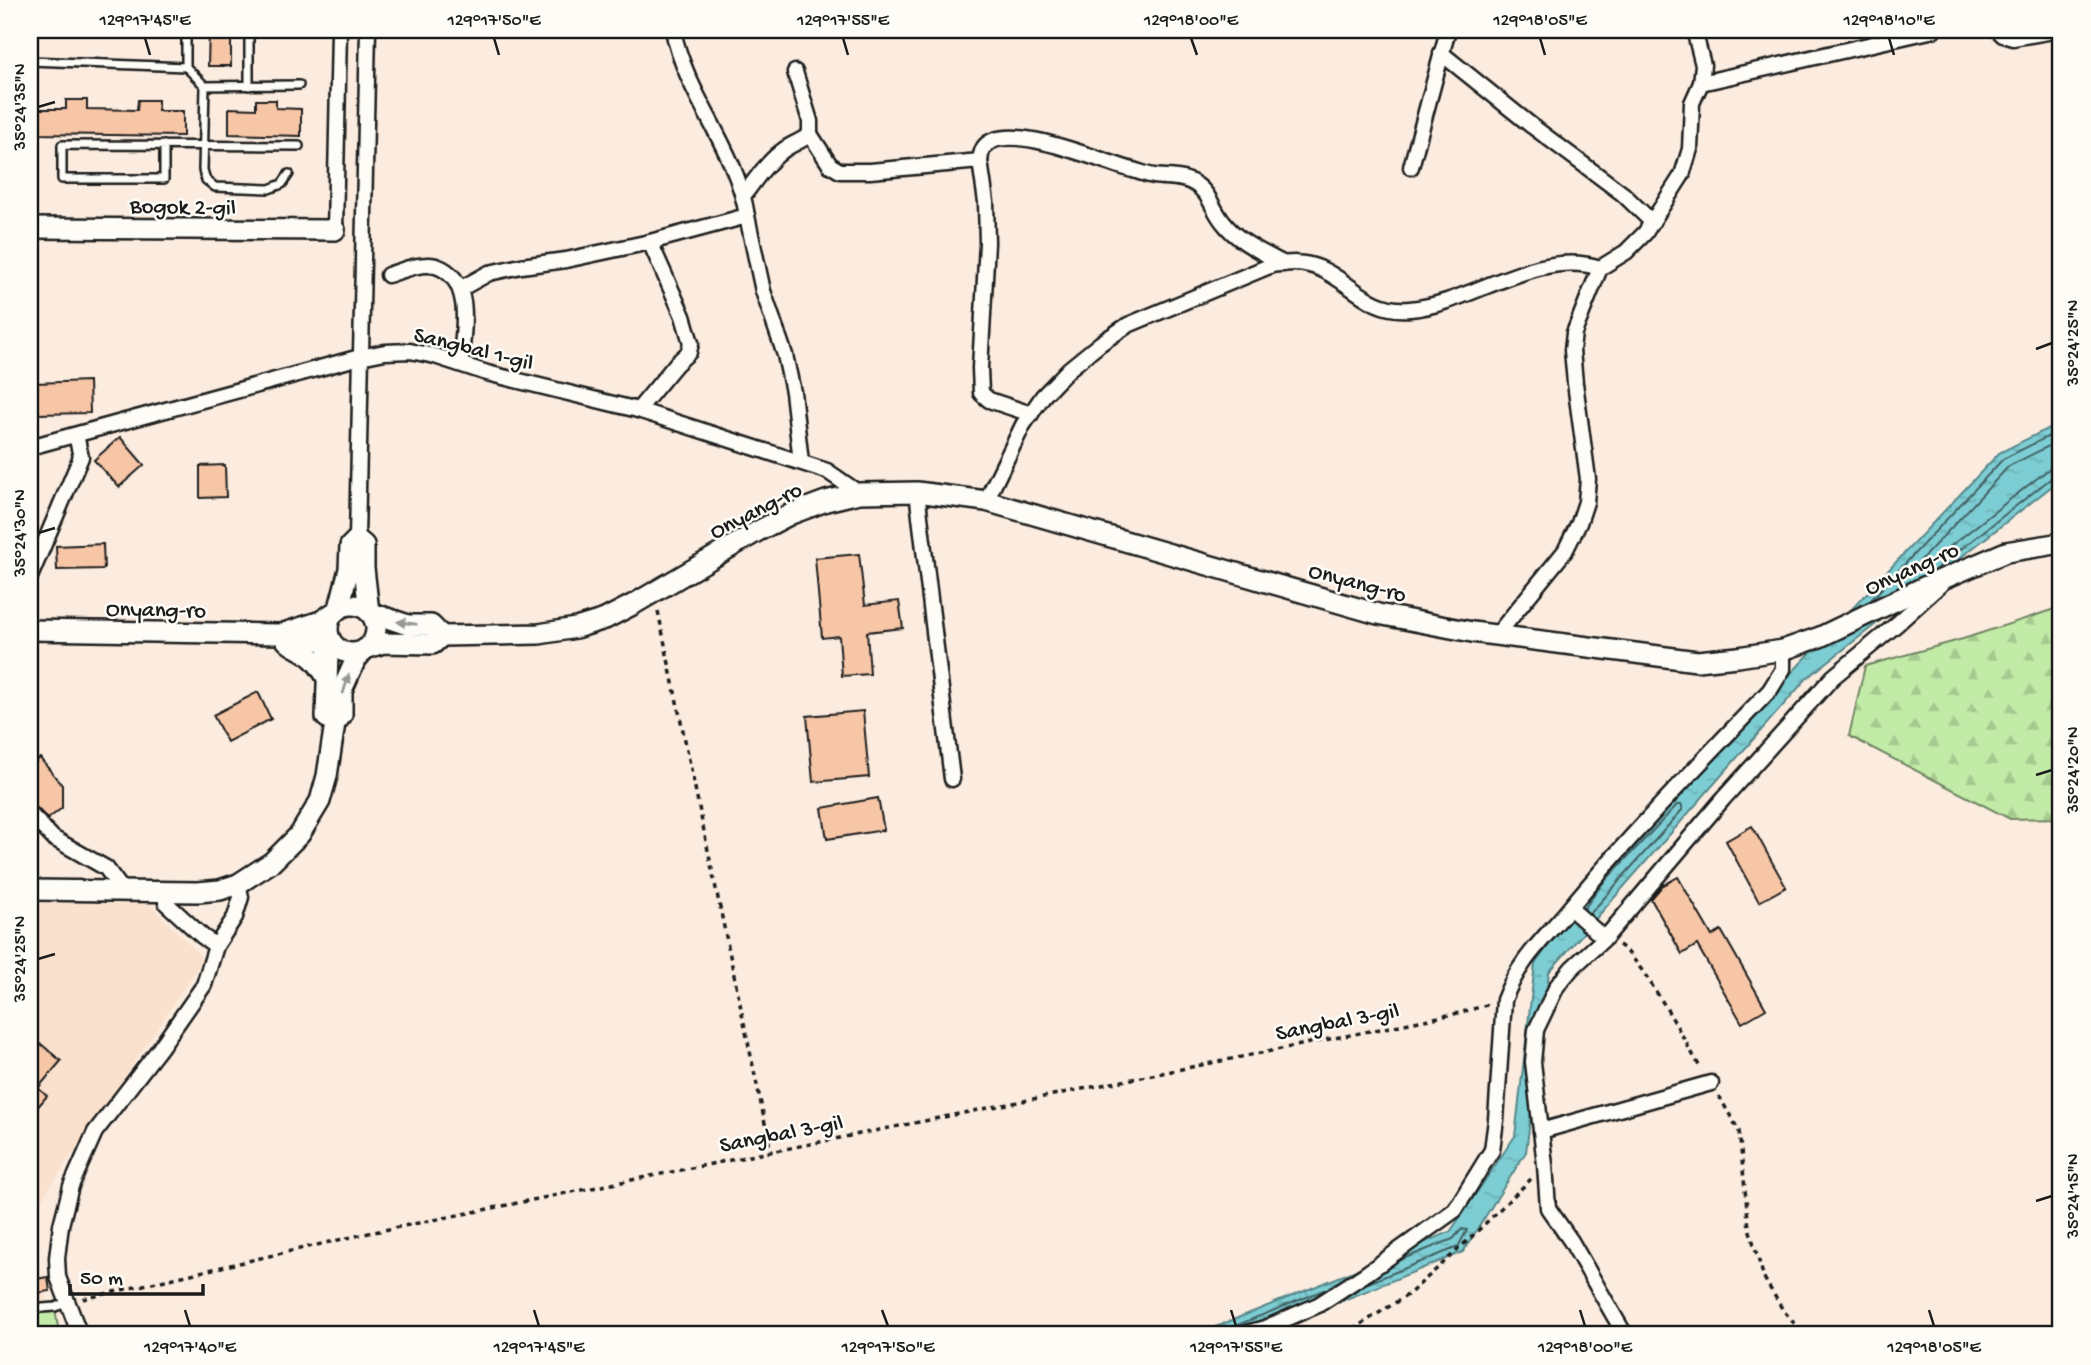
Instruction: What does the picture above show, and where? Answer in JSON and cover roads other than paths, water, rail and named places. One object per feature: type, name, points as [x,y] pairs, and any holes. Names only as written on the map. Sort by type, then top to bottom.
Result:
[{"type":"main road","name":"Bogok 2-gil","points":[[30,228],[335,230]]},
{"type":"main road","name":"Onyang-ro","points":[[442,636],[540,634],[576,628],[605,619],[791,514],[826,501],[859,494],[917,492],[986,501],[1378,614],[1496,636],[1697,660],[1783,650],[1820,637],[2006,552],[2061,543]]},
{"type":"main road","points":[[30,890],[220,890],[238,884],[287,849],[320,801],[327,776],[335,723],[342,715],[342,690],[355,661],[365,649],[375,635],[376,627],[369,612],[364,545],[357,539],[350,546],[349,569],[336,610],[327,627],[336,647],[350,653],[365,649],[383,643],[433,644],[442,636],[431,625],[408,625],[369,612],[355,604],[336,610],[321,621],[281,634]]},
{"type":"main road","name":"Onyang-ro","points":[[30,630],[281,634]]},
{"type":"main road","points":[[281,634],[294,639],[331,641]]},
{"type":"main road","points":[[281,634],[291,646],[305,652],[317,662],[327,678]]},
{"type":"main road","points":[[331,641],[328,653],[326,717],[335,723]]},
{"type":"street","points":[[335,230],[340,30]]},
{"type":"street","points":[[357,539],[368,30]]},
{"type":"street","points":[[673,30],[692,84],[744,195],[763,291],[785,355],[793,392],[801,462]]},
{"type":"street","points":[[1411,167],[1448,30]]},
{"type":"street","points":[[1496,636],[1565,551],[1586,502],[1588,479],[1572,350],[1574,333],[1600,268],[1626,252],[1645,233],[1682,175],[1690,149],[1692,103],[1702,83],[1703,65],[1694,30]]},
{"type":"street","points":[[1702,83],[1934,30]]},
{"type":"street","points":[[1997,30],[2013,38],[2059,30]]},
{"type":"street","points":[[1441,53],[1623,194],[1652,222]]},
{"type":"street","points":[[795,72],[810,121],[810,134],[830,165],[840,171],[870,172],[980,161]]},
{"type":"street","points":[[744,195],[771,161],[784,149],[810,134]]},
{"type":"street","points":[[1031,414],[989,400],[981,393],[987,243],[986,202],[980,161],[983,148],[991,142],[1029,139],[1077,151],[1132,170],[1193,182],[1204,191],[1224,223],[1238,238],[1284,264]]},
{"type":"street","points":[[460,289],[489,273],[650,242],[747,216]]},
{"type":"street","points":[[638,410],[676,364],[690,352],[691,343],[683,316],[650,242]]},
{"type":"street","points":[[986,501],[1023,425],[1043,396],[1069,369],[1128,325],[1272,265],[1297,262],[1319,268],[1362,297],[1387,308],[1409,309],[1547,267],[1578,263],[1600,268]]},
{"type":"street","points":[[388,275],[415,267],[435,265],[447,273],[460,289],[465,307],[460,364]]},
{"type":"street","name":"Sangbal 1-gil","points":[[30,447],[360,357],[410,351],[638,410],[827,471],[859,494]]},
{"type":"street","points":[[30,577],[81,457],[76,435]]},
{"type":"street","points":[[917,492],[952,779]]},
{"type":"street","points":[[1625,1335],[1571,1241],[1548,1208],[1533,1062],[1536,1030],[1557,986],[1572,968],[1833,677],[1949,576]]},
{"type":"street","points":[[1240,1335],[1265,1328],[1318,1305],[1455,1210],[1492,1150],[1504,1000],[1510,984],[1526,957],[1572,911],[1617,850],[1770,690],[1783,669],[1783,650]]},
{"type":"street","points":[[30,814],[53,838],[106,869],[123,891]]},
{"type":"street","points":[[79,1335],[58,1277],[61,1225],[71,1186],[96,1132],[204,985],[216,946],[235,917],[241,897],[238,884]]},
{"type":"street","points":[[166,892],[166,903],[216,946]]},
{"type":"street","points":[[1572,911],[1602,934]]},
{"type":"street","points":[[1541,1131],[1711,1083]]},
{"type":"lane","points":[[186,30],[186,67]]},
{"type":"lane","points":[[249,30],[249,86]]},
{"type":"lane","points":[[30,61],[186,67],[205,86],[299,85]]},
{"type":"lane","points":[[205,86],[203,170],[206,180],[215,187],[269,190],[282,184],[289,174]]},
{"type":"lane","points":[[164,145],[164,179],[62,179],[62,145],[164,145],[204,145],[299,146]]},
{"type":"lane","points":[[30,1309],[67,1303]]},
{"type":"water","points":[[2061,422],[2061,479],[1807,678],[1549,972],[1526,1152],[1463,1252],[1257,1335],[1181,1335],[1203,1332],[1450,1232],[1515,1136],[1535,964],[1597,879],[1999,453]]}]
